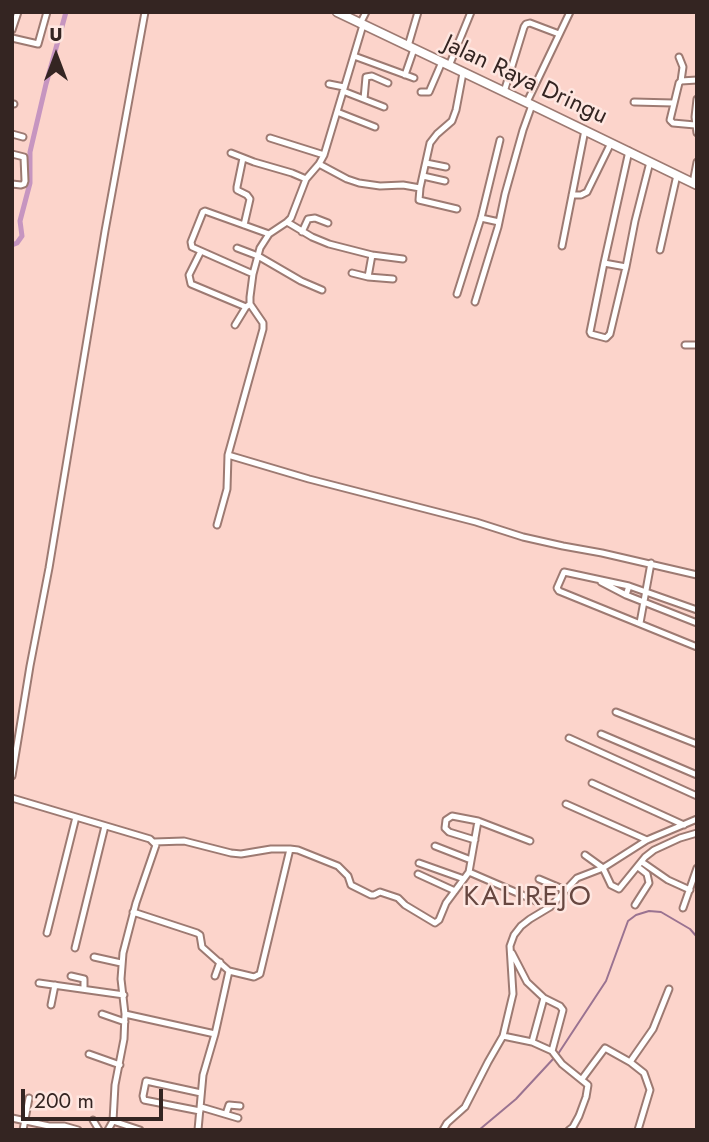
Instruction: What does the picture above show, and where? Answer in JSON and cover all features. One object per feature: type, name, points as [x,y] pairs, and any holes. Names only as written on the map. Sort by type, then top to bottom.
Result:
[{"type":"highway","name":"Jalan Raya Dringu","points":[[337,12],[362,27],[463,72],[695,184]]},
{"type":"street","points":[[12,30],[18,12]]},
{"type":"street","points":[[12,38],[38,44],[47,12]]},
{"type":"street","points":[[12,776],[145,12]]},
{"type":"street","points":[[235,324],[248,305],[260,248],[269,234],[287,222],[300,198],[306,179],[324,155],[366,12]]},
{"type":"street","points":[[405,75],[418,12]]},
{"type":"street","points":[[421,92],[429,92],[471,12]]},
{"type":"street","points":[[475,302],[499,222],[529,104],[570,12]]},
{"type":"street","points":[[504,92],[526,24],[530,23],[559,34]]},
{"type":"street","points":[[354,56],[414,78]]},
{"type":"street","points":[[679,57],[683,67],[670,120],[673,123],[695,125]]},
{"type":"street","points":[[457,209],[419,200],[430,143],[452,121],[463,72]]},
{"type":"street","points":[[364,99],[366,77],[372,76],[388,83]]},
{"type":"street","points":[[681,81],[697,80]]},
{"type":"street","points":[[329,84],[384,107]]},
{"type":"street","points":[[697,99],[697,133]]},
{"type":"street","points":[[634,102],[673,103]]},
{"type":"street","points":[[337,112],[375,127]]},
{"type":"street","points":[[562,246],[585,130]]},
{"type":"street","points":[[12,134],[23,136]]},
{"type":"street","points":[[270,138],[324,155]]},
{"type":"street","points":[[457,293],[481,218],[500,140]]},
{"type":"street","points":[[572,195],[587,192],[611,143]]},
{"type":"street","points":[[629,151],[590,332],[592,334],[606,338],[610,334],[650,162]]},
{"type":"street","points":[[231,153],[306,179]]},
{"type":"street","points":[[12,154],[24,157],[25,181],[23,185],[12,184]]},
{"type":"street","points":[[243,158],[237,190],[250,199],[244,225]]},
{"type":"street","points":[[695,184],[697,162]]},
{"type":"street","points":[[426,163],[446,167]]},
{"type":"street","points":[[319,164],[359,183],[421,188]]},
{"type":"street","points":[[660,250],[677,175]]},
{"type":"street","points":[[423,176],[445,181]]},
{"type":"street","points":[[253,274],[192,247],[204,211],[269,234]]},
{"type":"street","points":[[481,218],[499,222]]},
{"type":"street","points":[[302,232],[308,219],[328,223]]},
{"type":"street","points":[[287,222],[329,244],[372,255],[403,259]]},
{"type":"street","points":[[237,248],[323,290]]},
{"type":"street","points":[[201,251],[189,275],[191,284],[248,305],[262,321],[262,334],[228,455],[227,489],[217,525]]},
{"type":"street","points":[[368,276],[372,255]]},
{"type":"street","points":[[604,263],[626,267]]},
{"type":"street","points":[[352,273],[393,279]]},
{"type":"street","points":[[685,345],[697,345]]},
{"type":"street","points":[[228,455],[523,537],[697,575]]},
{"type":"street","points":[[640,624],[651,563]]},
{"type":"street","points":[[697,610],[629,586],[564,572],[557,590],[697,647]]},
{"type":"street","points":[[593,578],[626,595],[697,623]]},
{"type":"street","points":[[626,595],[629,586]]},
{"type":"street","points":[[617,712],[697,744]]},
{"type":"street","points":[[601,734],[697,775]]},
{"type":"street","points":[[569,738],[697,796]]},
{"type":"street","points":[[592,783],[684,825]]},
{"type":"street","points":[[12,797],[154,842],[184,841],[241,854],[271,849],[299,850],[338,866],[348,876],[351,885],[371,895],[380,892],[398,898],[435,923],[469,872],[478,821]]},
{"type":"street","points":[[566,804],[647,840],[697,819]]},
{"type":"street","points":[[475,840],[449,832],[445,828],[446,820],[452,816],[478,821],[530,841]]},
{"type":"street","points":[[47,933],[76,817]]},
{"type":"street","points":[[75,948],[105,826]]},
{"type":"street","points":[[443,1130],[465,1107],[503,1036],[513,994],[510,946],[521,926],[550,907],[577,878],[604,871],[697,833]]},
{"type":"street","points":[[584,855],[604,871],[611,885],[619,889],[641,855],[647,840]]},
{"type":"street","points":[[108,1130],[113,1121],[115,1085],[125,1022],[121,963],[133,912],[155,848],[154,842]]},
{"type":"street","points":[[435,846],[471,860]]},
{"type":"street","points":[[133,912],[197,933],[200,935],[202,947],[229,971],[254,977],[260,974],[290,849]]},
{"type":"street","points":[[635,905],[649,883],[641,855]]},
{"type":"street","points":[[641,855],[668,880],[690,890]]},
{"type":"street","points":[[419,863],[464,879]]},
{"type":"street","points":[[683,908],[697,868]]},
{"type":"street","points":[[469,872],[550,907]]},
{"type":"street","points":[[418,874],[455,891]]},
{"type":"street","points":[[539,879],[565,890]]},
{"type":"street","points":[[649,883],[658,888]]},
{"type":"street","points":[[510,946],[527,982],[544,998],[563,1010],[552,1052]]},
{"type":"street","points":[[94,957],[121,963]]},
{"type":"street","points":[[215,976],[220,962]]},
{"type":"street","points":[[198,1130],[205,1068],[229,971]]},
{"type":"street","points":[[71,976],[84,979],[84,989]]},
{"type":"street","points":[[39,983],[124,995]]},
{"type":"street","points":[[51,1005],[55,985]]},
{"type":"street","points":[[630,1062],[653,1029],[669,989]]},
{"type":"street","points":[[532,1042],[544,998]]},
{"type":"street","points":[[102,1014],[125,1022]]},
{"type":"street","points":[[125,1014],[215,1034]]},
{"type":"street","points":[[503,1036],[532,1042],[552,1052],[588,1085],[579,1116],[569,1130]]},
{"type":"street","points":[[596,1042],[644,1073],[650,1090],[638,1130]]},
{"type":"street","points":[[582,1079],[605,1048]]},
{"type":"street","points":[[89,1054],[120,1065]]},
{"type":"street","points":[[201,1093],[146,1081],[143,1096],[144,1100],[238,1118]]},
{"type":"street","points":[[23,1130],[29,1098]]},
{"type":"street","points":[[226,1114],[229,1105],[240,1106]]},
{"type":"street","points":[[12,1118],[78,1130]]},
{"type":"street","points":[[93,1120],[99,1130]]},
{"type":"street","points":[[113,1121],[141,1130]]},
{"type":"waterway","points":[[12,245],[22,236],[20,221],[30,183],[30,152],[66,12]]},
{"type":"waterway","points":[[558,1054],[606,981],[628,921],[649,911],[661,912],[690,929],[697,937]]},
{"type":"waterway","points":[[479,1130],[516,1099],[554,1058]]},
{"type":"district","name":"KALIREJO","points":[[528,898]]}]
